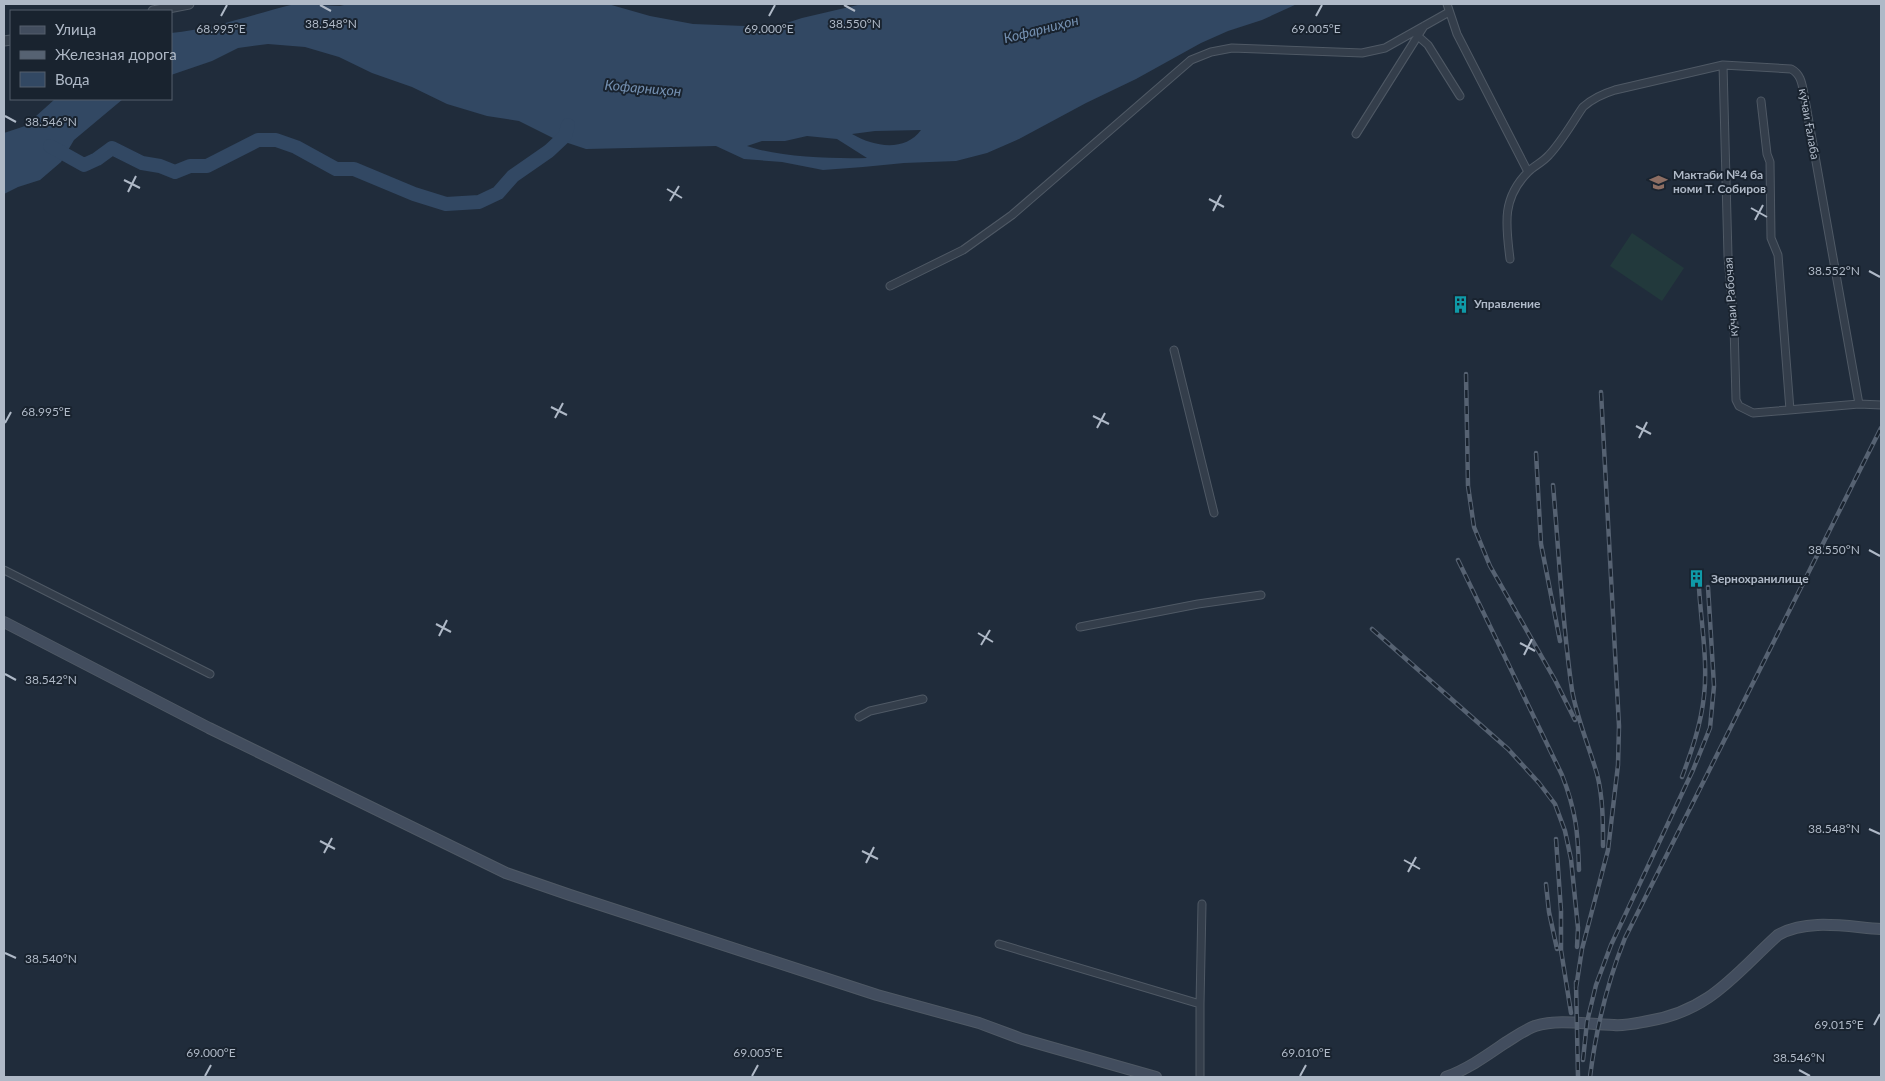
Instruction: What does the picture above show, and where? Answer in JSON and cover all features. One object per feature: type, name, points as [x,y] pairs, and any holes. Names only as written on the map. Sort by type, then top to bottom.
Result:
[{"type":"main road","points":[[4,622],[209,728],[506,873],[877,995],[979,1023],[1022,1039],[1156,1077]]},
{"type":"main road","points":[[1446,1077],[1469,1067],[1535,1026],[1576,1022],[1616,1026],[1665,1018],[1687,1010],[1708,1000],[1722,990],[1778,935],[1786,931],[1814,925],[1881,929]]},
{"type":"street","points":[[158,10],[189,4]]},
{"type":"street","points":[[1447,4],[1457,34],[1528,172]]},
{"type":"street","points":[[890,286],[963,250],[1012,215],[1191,60],[1211,52],[1232,48],[1362,53],[1385,48],[1449,12]]},
{"type":"street","points":[[1356,134],[1425,26]]},
{"type":"street","points":[[1419,36],[1428,45],[1460,96]]},
{"type":"street","name":"кӯчаи Ғалаба","points":[[1510,260],[1506,226],[1507,209],[1512,194],[1528,172],[1548,157],[1590,100],[1602,94],[1723,66],[1785,68],[1794,71],[1801,79],[1859,404]]},
{"type":"street","name":"кӯчаи Рабочая","points":[[1723,66],[1728,256],[1734,325],[1736,400],[1739,406],[1753,413],[1859,404]]},
{"type":"street","points":[[1760,101],[1767,154],[1770,162],[1771,238],[1778,255],[1790,410]]},
{"type":"street","points":[[1174,350],[1214,513]]},
{"type":"street","points":[[1859,404],[1880,405]]},
{"type":"street","points":[[4,570],[210,674]]},
{"type":"street","points":[[1080,627],[1198,604],[1261,595]]},
{"type":"street","points":[[858,717],[870,711],[923,699]]},
{"type":"street","points":[[1200,1077],[1202,904]]},
{"type":"street","points":[[999,944],[1200,1004]]},
{"type":"street","points":[[1462,1077],[1469,1067]]},
{"type":"green space","points":[[1632,233],[1684,268],[1662,301],[1610,266]]},
{"type":"water","name":"Кофарниҳон","points":[[295,4],[340,6],[348,4],[608,4],[650,16],[693,24],[774,27],[802,18],[862,4],[1297,4],[1262,20],[1228,31],[1201,43],[1136,79],[1019,139],[987,153],[956,161],[904,163],[823,170],[782,162],[744,159],[716,146],[586,149],[553,138],[519,121],[487,116],[447,104],[412,87],[372,73],[339,57],[305,47],[268,44],[238,48],[212,61],[172,75],[172,33],[218,25]],"holes":[[[921,130],[907,142],[889,145],[870,142],[852,134],[875,131]],[[807,136],[837,139],[867,158],[822,158],[790,155],[747,146],[762,141],[785,141]]]},
{"type":"water","points":[[54,100],[122,100],[74,140],[61,162],[40,180],[4,194],[4,133],[25,126]]},
{"type":"waterway","points":[[50,146],[84,165],[97,159],[112,148],[142,163],[160,166],[175,172],[190,166],[207,166],[258,140],[276,140],[296,147],[336,169],[354,169],[414,194],[446,204],[479,202],[498,193],[513,176],[549,151],[565,136],[568,125]]},
{"type":"railway","points":[[1466,374],[1468,486],[1474,527],[1490,566],[1555,680],[1575,720]]},
{"type":"railway","points":[[1576,988],[1582,949],[1608,850],[1618,765],[1619,726],[1601,392]]},
{"type":"railway","points":[[1590,1077],[1595,1041],[1603,1006],[1625,938],[1881,428]]},
{"type":"railway","points":[[1536,453],[1541,544],[1560,641]]},
{"type":"railway","points":[[1553,485],[1563,613],[1572,690],[1599,783],[1603,846]]},
{"type":"railway","points":[[1458,560],[1562,775],[1575,822],[1579,870]]},
{"type":"railway","points":[[1583,1060],[1587,1022],[1596,985],[1611,945],[1693,770],[1710,728],[1714,686],[1708,587]]},
{"type":"railway","points":[[1682,777],[1696,737],[1704,696],[1705,656],[1699,588]]},
{"type":"railway","points":[[1372,629],[1508,749],[1555,804],[1565,831],[1571,859],[1578,928],[1577,947]]},
{"type":"railway","points":[[1556,839],[1561,911],[1561,950],[1571,1013]]},
{"type":"railway","points":[[1546,884],[1549,912],[1557,949]]},
{"type":"railway","points":[[1576,982],[1578,1077]]},
{"type":"place","name":"Мактаби №4 ба номи Т. Собиров","points":[[1659,182]]},
{"type":"place","name":"Управление","points":[[1460,304]]},
{"type":"place","name":"Зернохранилище","points":[[1697,579]]}]
